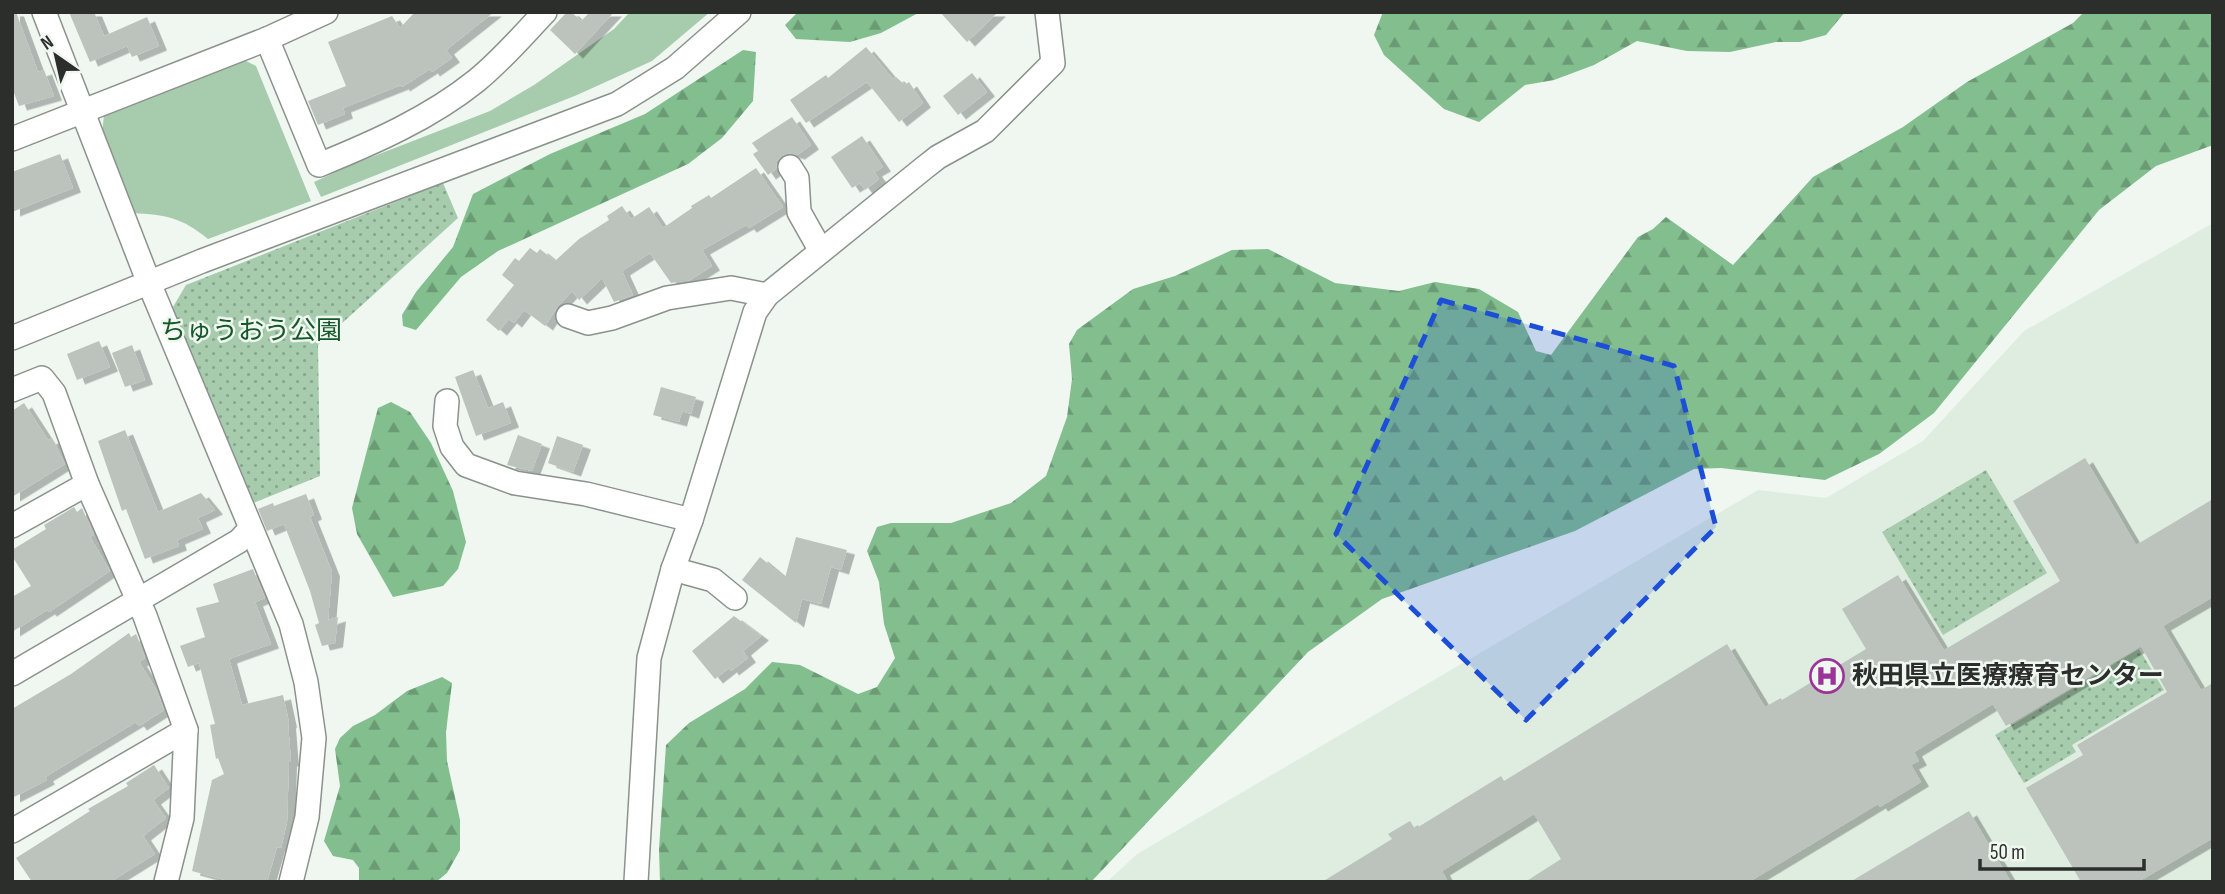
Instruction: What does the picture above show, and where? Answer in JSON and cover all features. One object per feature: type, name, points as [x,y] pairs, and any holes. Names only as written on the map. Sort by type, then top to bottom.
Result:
[{"type":"street","points":[[44,12],[149,283],[291,624],[306,682],[314,738],[307,817],[291,882]]},
{"type":"street","points":[[12,139],[267,39],[326,12]]},
{"type":"street","points":[[267,39],[319,165],[360,149],[419,118],[477,81],[545,12]]},
{"type":"street","points":[[12,338],[617,104],[674,68],[739,12]]},
{"type":"street","points":[[636,882],[649,658],[673,569],[691,520],[755,313],[767,295],[938,157],[985,131],[1053,63],[1047,12]]},
{"type":"street","points":[[790,167],[797,178],[799,212],[821,251]]},
{"type":"street","points":[[568,316],[588,323],[612,318],[667,298],[731,288],[767,295]]},
{"type":"street","points":[[12,390],[42,378],[54,393],[87,484],[138,599],[186,730],[182,818],[166,882]]},
{"type":"street","points":[[447,401],[444,426],[452,447],[466,465],[515,483],[586,494],[691,520]]},
{"type":"street","points":[[12,526],[87,484]]},
{"type":"street","points":[[12,674],[239,541],[250,529]]},
{"type":"street","points":[[673,569],[713,580],[735,598]]},
{"type":"street","points":[[12,831],[186,730]]},
{"type":"highlighted area","points":[[1441,300],[1674,366],[1716,527],[1526,720],[1336,534]]},
{"type":"shaded area","name":"秋田県立医療療育センター","points":[[2213,223],[2213,882],[1107,882],[1137,854],[1758,490],[1826,498],[1923,441],[2024,331]]},
{"type":"green space","points":[[630,12],[710,12],[652,61],[577,95],[321,197],[314,182],[490,111],[534,85],[614,29]]},
{"type":"green space","points":[[798,12],[920,12],[881,33],[850,42],[796,39],[785,25]]},
{"type":"green space","points":[[1383,12],[1845,12],[1826,35],[1800,42],[1776,42],[1730,52],[1687,51],[1637,41],[1594,65],[1554,80],[1525,85],[1479,122],[1444,109],[1384,55],[1374,35]]},
{"type":"green space","points":[[2084,12],[2213,12],[2213,145],[2156,166],[2099,210],[1934,413],[1879,454],[1825,480],[1721,468],[1694,469],[1575,531],[1382,599],[1308,652],[1091,882],[660,882],[659,849],[666,745],[689,723],[745,689],[772,662],[800,665],[858,694],[877,687],[895,658],[884,624],[879,582],[867,551],[877,527],[891,523],[951,523],[1011,503],[1046,476],[1067,417],[1072,379],[1069,344],[1077,330],[1133,289],[1175,276],[1232,250],[1268,249],[1335,283],[1399,291],[1435,282],[1479,289],[1518,312],[1536,351],[1551,355],[1638,237],[1653,229],[1666,217],[1733,265],[1813,177],[1903,127],[1967,82],[2073,23]]},
{"type":"green space","points":[[743,50],[756,52],[753,101],[722,138],[688,164],[498,251],[461,277],[416,330],[403,326],[402,315],[416,292],[453,247],[473,194],[550,154],[645,114]]},
{"type":"green space","points":[[242,59],[256,66],[311,201],[208,239],[173,218],[133,213],[102,133],[104,115]]},
{"type":"green space","name":"ちゅうおう公園","points":[[443,183],[458,218],[318,345],[320,476],[251,504],[170,312],[186,285]]},
{"type":"green space","points":[[391,402],[410,412],[431,443],[453,491],[466,542],[458,569],[443,586],[393,597],[357,534],[352,508],[378,408]]},
{"type":"green space","points":[[1986,470],[2047,573],[1943,635],[1882,532]]},
{"type":"green space","points":[[2139,649],[2164,690],[2072,745],[2076,752],[2024,783],[1995,735]]},
{"type":"green space","points":[[442,677],[452,683],[446,732],[447,761],[460,820],[460,850],[447,873],[436,882],[359,882],[359,868],[353,860],[333,856],[324,841],[340,786],[335,749],[340,738],[353,726],[375,715],[407,691]]},
{"type":"building","points":[[12,12],[16,12],[38,72],[44,70],[54,96],[19,106],[12,88]]},
{"type":"building","points":[[69,12],[94,12],[104,36],[147,17],[159,46],[132,57],[127,46],[90,62]]},
{"type":"building","points":[[415,12],[494,12],[446,50],[452,58],[432,72],[430,69],[402,87],[401,85],[343,108],[345,114],[318,125],[308,101],[346,86],[328,42],[392,16],[400,28]]},
{"type":"building","points":[[567,12],[571,12],[581,21],[590,12],[614,12],[575,54],[550,30]]},
{"type":"building","points":[[940,12],[998,12],[967,42]]},
{"type":"building","points":[[866,47],[893,79],[896,77],[905,85],[909,82],[923,103],[899,122],[867,82],[806,123],[790,100],[826,75],[828,78]]},
{"type":"building","points":[[972,73],[987,92],[958,115],[943,96]]},
{"type":"building","points":[[792,117],[811,145],[797,155],[789,153],[782,156],[777,161],[776,169],[768,175],[753,154],[758,151],[752,143]]},
{"type":"building","points":[[862,136],[883,167],[874,172],[879,179],[865,190],[860,183],[852,188],[831,157]]},
{"type":"building","points":[[60,154],[73,188],[12,212],[12,172]]},
{"type":"building","points":[[756,168],[783,207],[749,228],[746,225],[702,250],[712,266],[690,280],[671,283],[650,253],[622,271],[633,295],[614,302],[602,278],[579,300],[572,291],[545,326],[524,310],[514,323],[509,319],[499,331],[486,320],[514,285],[502,275],[515,258],[519,261],[530,248],[537,253],[540,249],[555,261],[579,239],[609,220],[607,216],[622,206],[631,219],[649,207],[663,228],[692,208],[691,206],[709,195],[711,198]]},
{"type":"building","points":[[99,341],[110,367],[77,380],[67,354]]},
{"type":"building","points":[[132,345],[145,380],[125,387],[112,353]]},
{"type":"building","points":[[473,370],[488,408],[503,402],[511,423],[476,436],[455,377]]},
{"type":"building","points":[[661,387],[696,397],[691,414],[682,411],[679,422],[653,415]]},
{"type":"building","points":[[24,403],[48,440],[52,438],[65,464],[12,497],[12,411]]},
{"type":"building","points":[[125,430],[158,512],[201,493],[215,510],[198,518],[203,529],[177,540],[179,546],[145,559],[126,509],[122,511],[98,441]]},
{"type":"building","points":[[518,435],[542,444],[532,471],[507,465]]},
{"type":"building","points":[[557,436],[583,445],[573,472],[548,463]]},
{"type":"building","points":[[2085,458],[2136,545],[2213,499],[2213,597],[2163,626],[2201,690],[2213,683],[2213,838],[2138,882],[2081,882],[2026,788],[2083,755],[2077,745],[2167,692],[2141,646],[2006,726],[1993,704],[1914,752],[1919,761],[1911,765],[1921,782],[1880,807],[1878,804],[1749,882],[1525,882],[1561,859],[1534,814],[1442,871],[1448,882],[1322,882],[1392,839],[1388,834],[1410,821],[1415,829],[1501,776],[1504,781],[1727,644],[1765,707],[1781,698],[1782,700],[1866,649],[1842,609],[1898,575],[1944,650],[2060,581],[2013,501]]},
{"type":"building","points":[[306,494],[314,515],[310,517],[332,572],[328,620],[338,617],[335,643],[322,646],[315,625],[319,623],[310,591],[284,524],[267,531],[258,509]]},
{"type":"building","points":[[74,507],[77,512],[82,508],[94,535],[90,537],[110,571],[49,612],[47,610],[12,632],[12,597],[31,586],[12,556],[12,550],[46,529],[44,525]]},
{"type":"building","points":[[796,537],[847,550],[841,570],[831,567],[821,604],[802,599],[796,623],[742,580],[760,557],[785,578]]},
{"type":"building","points":[[253,569],[265,598],[255,602],[271,644],[229,659],[242,705],[283,695],[289,723],[291,762],[287,822],[281,848],[277,847],[267,882],[232,882],[192,871],[212,780],[224,774],[218,758],[216,759],[210,725],[215,724],[199,663],[188,667],[180,646],[205,637],[196,608],[219,602],[213,584]]},
{"type":"building","points":[[734,616],[761,636],[743,651],[748,658],[715,679],[692,651]]},
{"type":"building","points":[[129,633],[131,637],[136,634],[137,636],[145,658],[139,662],[157,691],[164,710],[139,726],[136,722],[45,777],[47,780],[12,798],[12,709],[71,674]]},
{"type":"building","points":[[154,765],[169,788],[153,800],[166,818],[143,836],[155,854],[110,882],[32,882],[16,858],[90,811],[88,809],[128,786],[126,783]]},
{"type":"building","points":[[1969,811],[2011,882],[1850,882]]},
{"type":"place","name":"秋田県立医療療育センター","points":[[1827,676]]}]
